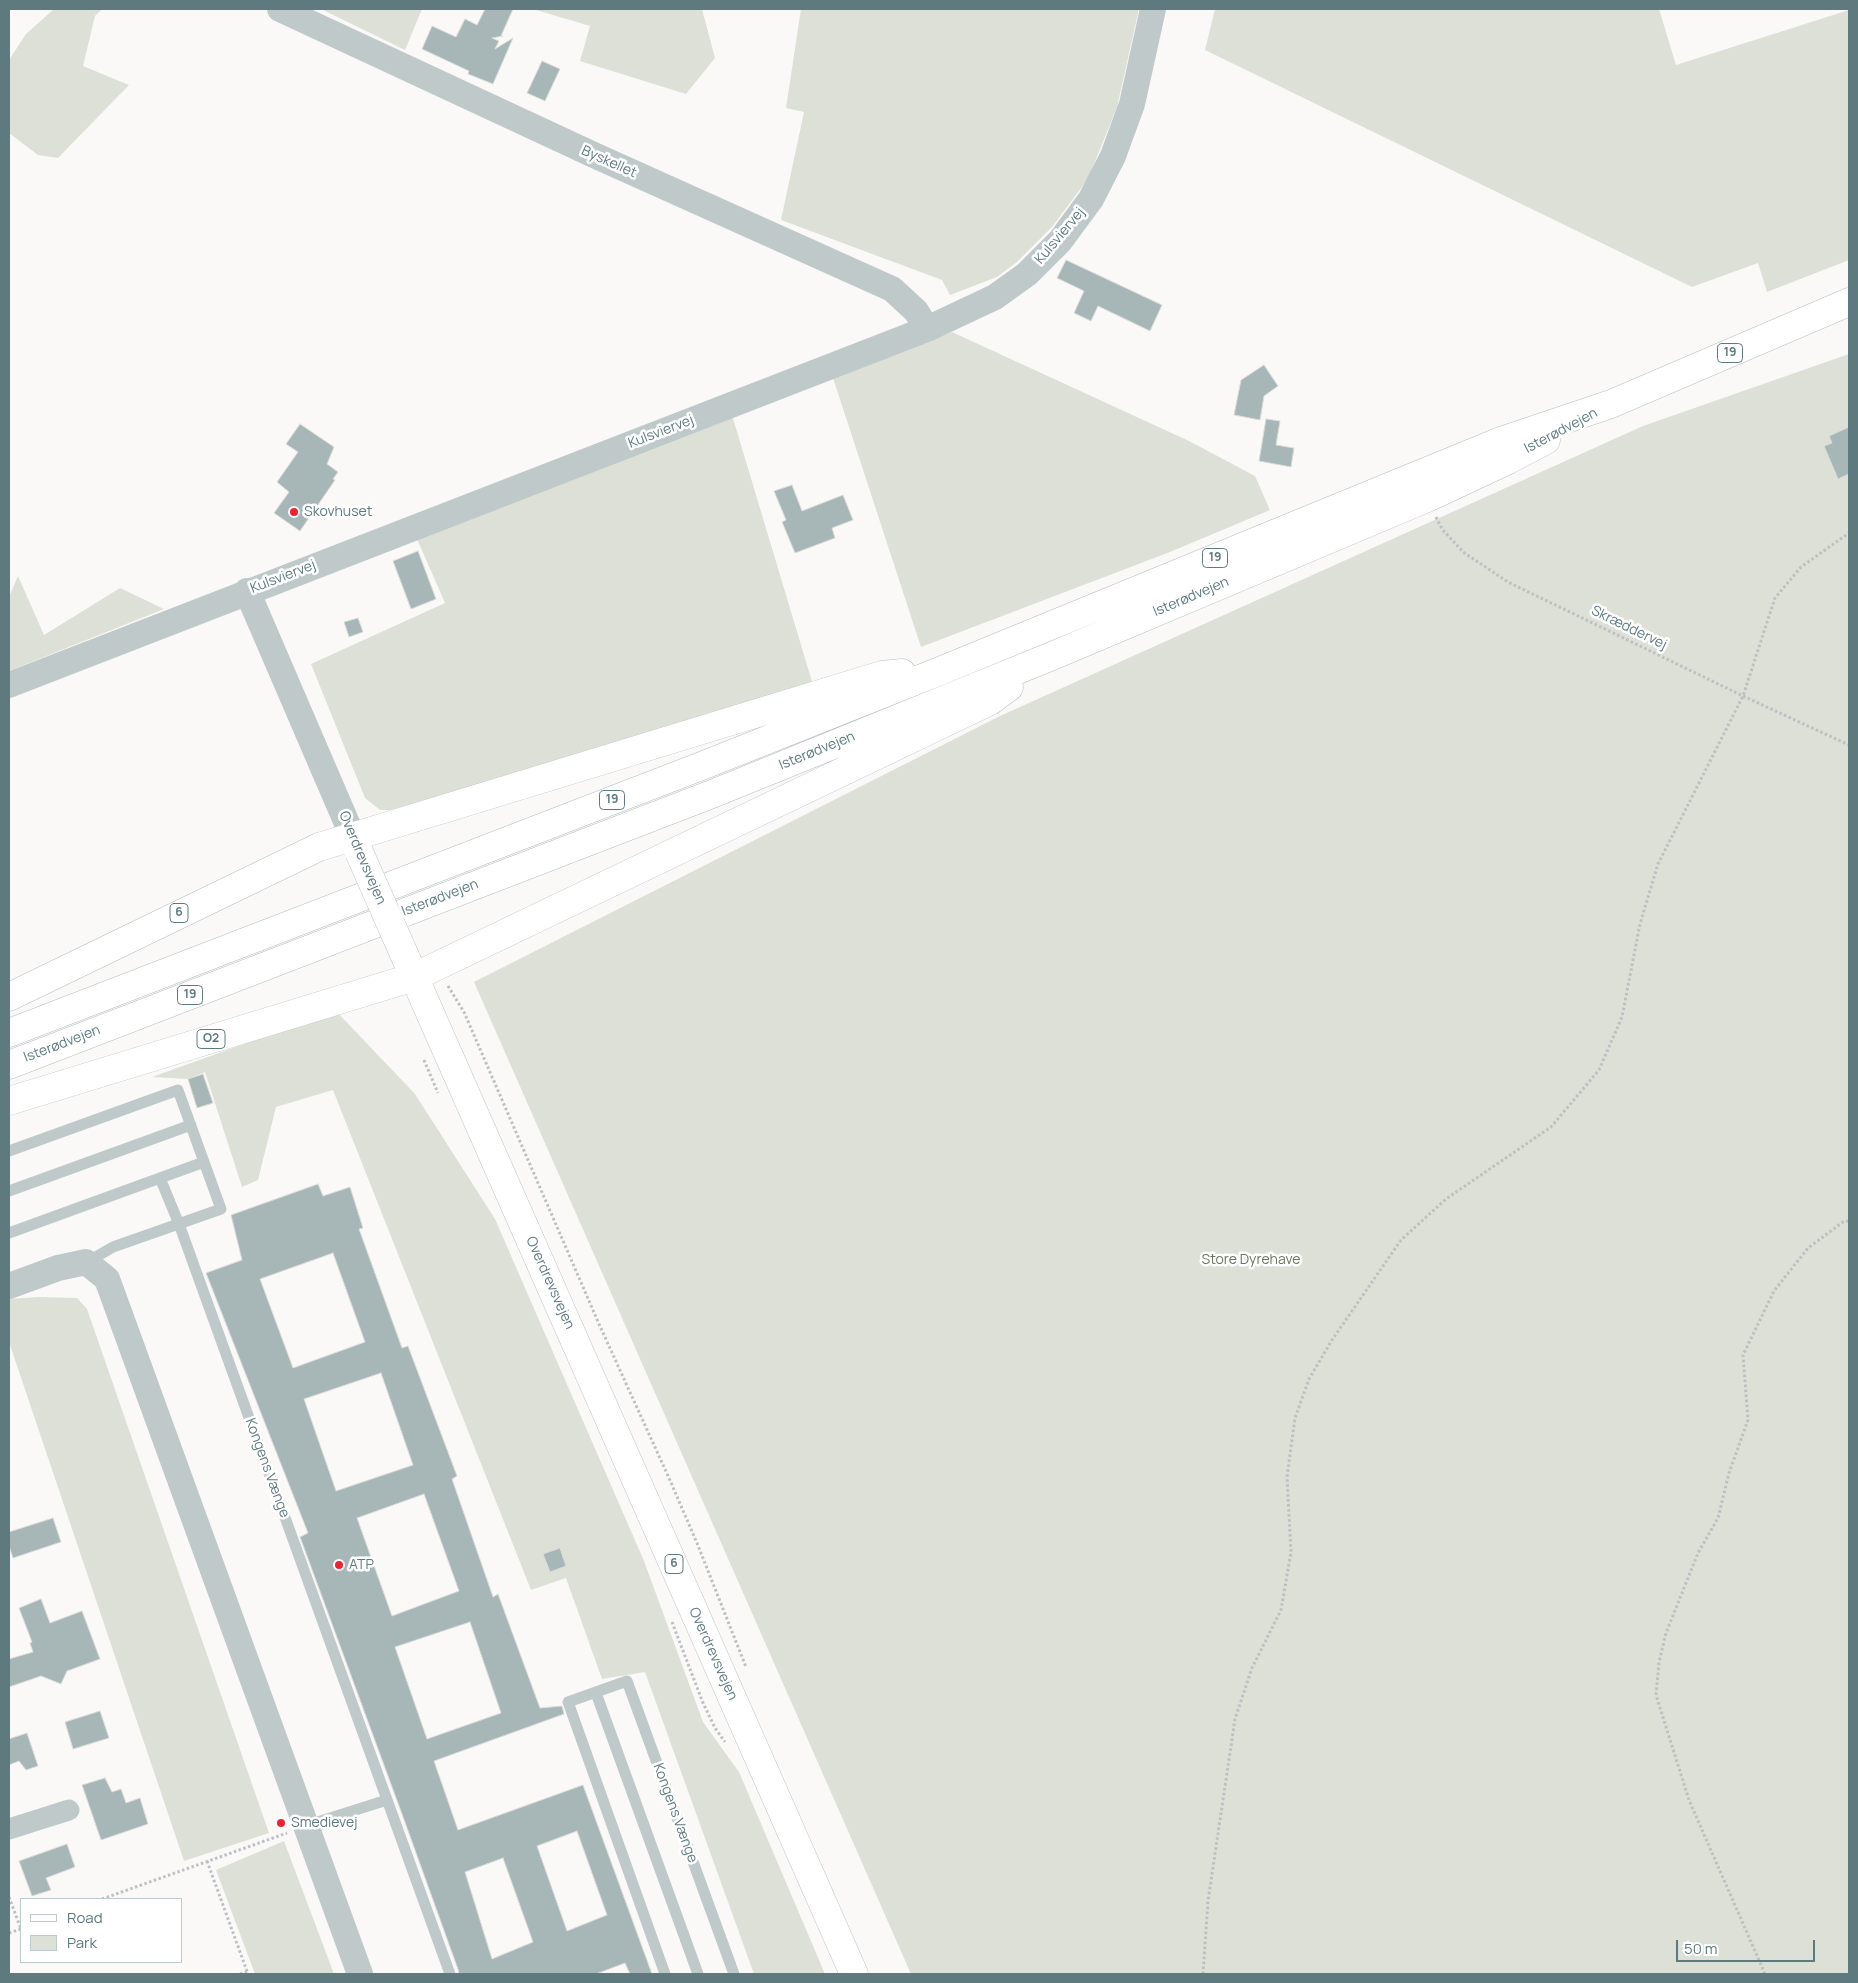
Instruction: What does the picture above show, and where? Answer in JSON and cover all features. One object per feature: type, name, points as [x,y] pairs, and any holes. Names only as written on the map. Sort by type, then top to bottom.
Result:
[{"type":"main road","name":"Isterødvejen","points":[[9,1033],[704,765],[940,671],[1501,441],[1611,404],[1849,302]]},
{"type":"main road","name":"Isterødvejen","points":[[9,1064],[712,794],[1052,656],[1428,498],[1508,460],[1611,404]]},
{"type":"main road","points":[[418,969],[990,701],[1052,656]]},
{"type":"main road","points":[[356,844],[627,754],[882,675],[940,671]]},
{"type":"main road","name":"Overdrevsvejen","points":[[356,844],[418,969],[553,1290],[854,1974]]},
{"type":"main road","name":"6","points":[[9,997],[319,847],[356,844]]},
{"type":"main road","name":"O2","points":[[9,1101],[418,969]]},
{"type":"street","name":"Byskellet","points":[[280,9],[596,156],[892,289],[916,311],[927,329]]},
{"type":"street","name":"Kulsviervej","points":[[9,684],[927,329],[995,297],[1027,274],[1060,241],[1091,199],[1113,156],[1132,104],[1153,9]]},
{"type":"street","name":"Overdrevsvejen","points":[[247,591],[356,844]]},
{"type":"street","points":[[9,1286],[58,1268],[86,1262],[107,1279],[360,1974]]},
{"type":"street","points":[[9,1829],[69,1810]]},
{"type":"lane","points":[[9,1151],[178,1090],[220,1209],[113,1248],[86,1262]]},
{"type":"lane","points":[[9,1191],[190,1125]]},
{"type":"lane","points":[[9,1233],[204,1162]]},
{"type":"lane","name":"Kongens Vænge","points":[[160,1178],[179,1224],[450,1974]]},
{"type":"lane","name":"Kongens Vænge","points":[[666,1974],[568,1702],[626,1681],[734,1974]]},
{"type":"lane","points":[[596,1692],[698,1974]]},
{"type":"lane","points":[[305,1826],[387,1800]]},
{"type":"path","name":"Skræddervej","points":[[1428,498],[1442,529],[1463,552],[1508,582],[1742,696],[1849,745]]},
{"type":"path","points":[[1203,1974],[1208,1901],[1235,1719],[1252,1668],[1282,1610],[1291,1552],[1286,1477],[1295,1418],[1309,1379],[1332,1340],[1401,1240],[1446,1199],[1551,1127],[1599,1070],[1622,1017],[1640,924],[1658,864],[1742,696],[1775,598],[1801,567],[1849,533]]},
{"type":"path","points":[[418,969],[452,992],[464,1012],[599,1324],[679,1502],[749,1675]]},
{"type":"path","points":[[1765,1974],[1689,1800],[1656,1694],[1659,1662],[1666,1632],[1694,1562],[1718,1518],[1729,1473],[1748,1420],[1743,1355],[1774,1291],[1808,1248],[1843,1222],[1849,1221]]},
{"type":"path","points":[[105,1898],[274,1837]]},
{"type":"path","points":[[207,1861],[248,1973],[240,1974]]},
{"type":"path","points":[[9,1897],[20,1926]]},
{"type":"green space","points":[[54,9],[102,9],[95,16],[83,66],[129,85],[58,158],[38,155],[9,133],[9,60],[26,34]]},
{"type":"green space","points":[[321,9],[422,9],[405,50]]},
{"type":"green space","points":[[533,9],[702,9],[715,58],[686,94],[580,61],[590,26]]},
{"type":"green space","points":[[801,9],[1139,9],[1117,107],[1088,179],[1052,227],[1017,262],[997,277],[950,295],[942,280],[781,220],[804,112],[786,108]]},
{"type":"green space","points":[[1215,9],[1659,9],[1676,65],[1849,10],[1849,260],[1767,292],[1758,263],[1692,287],[1205,50]]},
{"type":"green space","points":[[952,332],[1189,441],[1255,476],[1270,510],[1170,552],[921,647],[833,378]]},
{"type":"green space","name":"Store Dyrehave","points":[[1849,354],[1849,1974],[911,1974],[474,982],[1000,716],[1643,426]]},
{"type":"green space","points":[[732,415],[813,685],[391,810],[380,810],[365,798],[311,664],[445,603],[417,539]]},
{"type":"green space","points":[[18,576],[44,635],[120,588],[164,609],[9,671],[9,597]]},
{"type":"green space","points":[[336,1011],[415,1094],[495,1219],[644,1561],[703,1722],[739,1772],[825,1974],[754,1974],[645,1672],[602,1679],[566,1578],[531,1590],[333,1090],[276,1107],[258,1180],[242,1187],[205,1072],[188,1079],[152,1077]]},
{"type":"green space","points":[[38,1297],[77,1298],[87,1309],[269,1833],[184,1861],[9,1342],[9,1299]]},
{"type":"green space","points":[[284,1841],[334,1974],[255,1974],[216,1870]]},
{"type":"building","points":[[485,9],[513,9],[501,36],[503,36],[492,38],[499,41],[495,49],[513,38],[493,84],[468,74],[469,71],[422,49],[432,26],[456,37],[465,19],[477,25]]},
{"type":"building","points":[[542,61],[560,69],[545,101],[527,93]]},
{"type":"building","points":[[1066,260],[1162,305],[1150,331],[1098,306],[1091,321],[1074,313],[1084,291],[1057,278]]},
{"type":"building","points":[[1264,365],[1278,386],[1264,396],[1260,420],[1234,415],[1241,380]]},
{"type":"building","points":[[1266,419],[1280,421],[1276,445],[1294,448],[1291,467],[1259,461]]},
{"type":"building","points":[[300,424],[334,447],[327,464],[338,472],[333,479],[335,480],[300,531],[274,513],[289,492],[277,482],[298,452],[286,444]]},
{"type":"building","points":[[1849,427],[1849,474],[1838,479],[1824,446],[1832,443],[1829,436]]},
{"type":"building","points":[[792,485],[802,511],[843,495],[853,520],[832,528],[835,538],[795,553],[782,522],[786,520],[774,491]]},
{"type":"building","points":[[418,551],[436,599],[411,609],[393,561]]},
{"type":"building","points":[[358,618],[363,632],[349,637],[344,622]]},
{"type":"building","points":[[203,1074],[213,1103],[197,1108],[188,1079]]},
{"type":"building","name":"ATP","points":[[318,1184],[323,1196],[350,1187],[363,1228],[359,1229],[402,1348],[408,1346],[457,1476],[452,1479],[493,1597],[498,1594],[540,1708],[562,1706],[564,1714],[434,1761],[458,1830],[583,1785],[652,1974],[630,1974],[625,1963],[596,1974],[457,1974],[459,1972],[300,1537],[308,1533],[206,1273],[242,1260],[231,1215]],"holes":[[[333,1253],[365,1342],[293,1368],[260,1279]],[[381,1373],[413,1465],[336,1491],[304,1399]],[[424,1494],[459,1591],[392,1616],[357,1518]],[[470,1622],[501,1713],[427,1739],[395,1647]],[[577,1831],[607,1915],[567,1931],[537,1846]],[[503,1858],[533,1942],[492,1959],[465,1872]]]},
{"type":"building","points":[[53,1518],[61,1542],[13,1558],[9,1546],[9,1532]]},
{"type":"building","points":[[560,1548],[566,1566],[550,1572],[543,1554]]},
{"type":"building","points":[[41,1599],[50,1623],[82,1611],[100,1659],[67,1671],[61,1684],[41,1676],[9,1687],[9,1659],[33,1652],[30,1643],[32,1642],[19,1608]]},
{"type":"building","points":[[100,1711],[109,1738],[73,1749],[65,1722]]},
{"type":"building","points":[[27,1733],[38,1766],[26,1770],[19,1761],[9,1765],[9,1739]]},
{"type":"building","points":[[105,1778],[112,1792],[121,1789],[126,1803],[140,1798],[148,1824],[101,1840],[82,1785]]},
{"type":"building","points":[[67,1844],[75,1867],[46,1878],[51,1890],[32,1896],[19,1861]]},
{"type":"place","name":"Skovhuset","points":[[294,512]]},
{"type":"place","name":"ATP","points":[[339,1565]]},
{"type":"place","name":"Smedievej","points":[[281,1823]]}]
